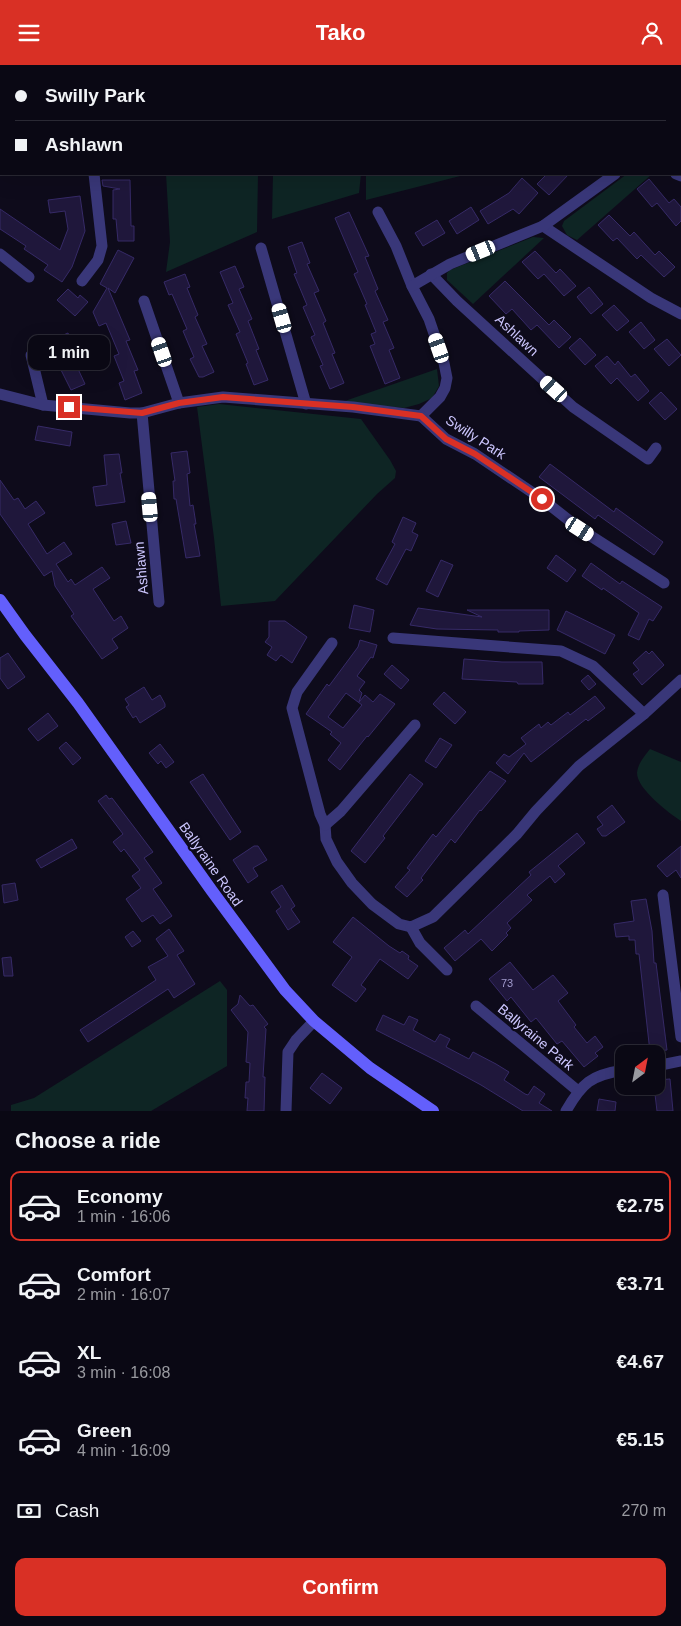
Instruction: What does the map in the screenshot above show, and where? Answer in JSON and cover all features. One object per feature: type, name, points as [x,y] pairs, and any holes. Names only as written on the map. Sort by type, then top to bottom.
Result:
[{"type":"main road","name":"Ballyraine Road","points":[[0,600],[78,703],[256,953],[285,990],[314,1021],[370,1068],[433,1111]]},
{"type":"street","points":[[82,281],[98,260],[102,246],[94,175]]},
{"type":"street","points":[[412,286],[450,264],[544,226],[614,175]]},
{"type":"street","points":[[0,394],[43,405],[142,413],[179,403],[223,397],[353,407],[421,416],[440,397],[444,388],[447,378],[444,363],[429,319],[412,286],[396,246],[378,212]]},
{"type":"street","points":[[544,226],[651,298],[681,314]]},
{"type":"street","points":[[262,247],[306,403]]},
{"type":"street","points":[[0,254],[29,277]]},
{"type":"street","name":"Ashlawn","points":[[431,274],[457,301],[573,407],[648,459],[656,448]]},
{"type":"street","points":[[144,301],[179,403]]},
{"type":"street","points":[[30,355],[43,405]]},
{"type":"street","name":"Ashlawn","points":[[142,413],[159,602]]},
{"type":"street","name":"Swilly Park","points":[[421,416],[446,439],[475,454],[542,499],[580,529],[664,583]]},
{"type":"street","points":[[393,638],[562,651],[593,666],[644,714]]},
{"type":"street","points":[[332,643],[297,693],[292,708],[324,825],[326,839],[337,862],[352,883],[372,904],[399,924],[410,927],[433,917],[516,834],[578,766],[644,714],[681,680]]},
{"type":"street","points":[[324,825],[341,811],[415,725]]},
{"type":"street","points":[[663,895],[681,1037]]},
{"type":"street","points":[[410,927],[420,943],[447,970]]},
{"type":"street","name":"Ballyraine Park","points":[[476,1006],[578,1091]]},
{"type":"street","points":[[286,1111],[288,1052],[296,1040],[314,1021]]},
{"type":"street","points":[[665,1064],[681,1061]]},
{"type":"street","name":"Ballyraine Park","points":[[566,1111],[578,1091],[588,1081],[600,1075],[615,1072]]},
{"type":"green space","points":[[166,175],[258,175],[257,232],[166,272],[170,242]]},
{"type":"green space","points":[[273,175],[361,175],[359,193],[272,219]]},
{"type":"green space","points":[[366,175],[464,175],[366,200]]},
{"type":"green space","points":[[626,175],[651,175],[577,240],[567,235],[562,226],[564,221]]},
{"type":"green space","points":[[533,237],[544,238],[473,304],[447,280],[447,273],[450,270]]},
{"type":"green space","points":[[437,369],[439,386],[432,398],[419,404],[404,408],[342,402]]},
{"type":"green space","points":[[219,404],[361,419],[396,471],[395,478],[377,494],[275,601],[221,606],[197,407]]},
{"type":"green space","points":[[650,749],[681,762],[681,821],[654,800],[638,779],[639,766]]},
{"type":"green space","points":[[220,981],[227,990],[227,1066],[151,1111],[11,1111],[11,1105],[34,1098]]},
{"type":"building","points":[[546,175],[568,175],[549,195],[537,184]]},
{"type":"building","points":[[522,178],[538,193],[519,214],[513,209],[488,224],[480,211],[509,193]]},
{"type":"building","points":[[649,179],[669,203],[674,199],[681,207],[681,221],[676,226],[657,203],[652,207],[637,189]]},
{"type":"building","points":[[102,180],[130,180],[131,226],[134,226],[134,241],[118,241],[116,219],[113,219],[113,190],[120,189],[103,186]]},
{"type":"building","points":[[80,196],[85,231],[72,267],[62,282],[44,270],[48,265],[24,249],[26,246],[0,229],[0,209],[60,250],[68,229],[65,211],[50,213],[48,200]]},
{"type":"building","points":[[471,207],[479,220],[457,234],[449,221]]},
{"type":"building","points":[[349,212],[369,256],[365,257],[378,289],[375,291],[388,320],[383,322],[394,348],[389,350],[400,378],[385,384],[370,346],[375,344],[371,334],[376,332],[365,305],[367,304],[354,274],[358,272],[335,218]]},
{"type":"building","points":[[609,215],[630,236],[634,232],[655,255],[659,251],[675,267],[664,277],[641,255],[637,259],[617,238],[613,241],[598,225]]},
{"type":"building","points":[[437,220],[445,233],[423,246],[415,233]]},
{"type":"building","points":[[302,242],[310,263],[307,264],[319,291],[314,293],[326,321],[323,323],[335,353],[332,354],[344,383],[330,389],[320,366],[323,365],[311,337],[315,335],[303,307],[307,305],[294,274],[297,273],[288,247]]},
{"type":"building","points":[[118,250],[134,258],[115,293],[108,288],[130,340],[126,341],[138,370],[134,371],[142,393],[125,400],[119,383],[124,381],[114,356],[119,354],[106,323],[99,326],[93,312],[107,288],[100,284]]},
{"type":"building","points":[[535,251],[556,273],[560,269],[576,286],[564,296],[544,274],[538,279],[522,262]]},
{"type":"building","points":[[235,266],[244,287],[239,289],[252,319],[248,321],[259,349],[256,350],[268,380],[254,385],[246,364],[248,363],[236,334],[240,332],[228,305],[233,303],[220,272]]},
{"type":"building","points":[[185,274],[190,287],[187,288],[198,315],[195,317],[207,344],[202,346],[214,372],[203,377],[199,377],[190,359],[194,357],[183,331],[187,329],[172,294],[169,295],[164,282]]},
{"type":"building","points":[[505,281],[549,325],[554,320],[571,337],[559,348],[537,325],[531,330],[512,309],[506,314],[489,296]]},
{"type":"building","points":[[589,287],[603,304],[591,314],[577,297]]},
{"type":"building","points":[[68,289],[78,298],[80,295],[88,302],[75,316],[57,300]]},
{"type":"building","points":[[614,305],[629,321],[617,331],[602,315]]},
{"type":"building","points":[[641,322],[655,340],[644,349],[629,332]]},
{"type":"building","points":[[68,333],[77,353],[72,356],[85,384],[71,390],[61,370],[65,368],[52,340]]},
{"type":"building","points":[[580,338],[596,355],[585,365],[569,348]]},
{"type":"building","points":[[667,339],[681,355],[669,366],[654,349]]},
{"type":"building","points":[[607,356],[615,365],[618,361],[631,377],[635,374],[649,391],[638,401],[617,378],[611,384],[595,366]]},
{"type":"building","points":[[661,392],[677,409],[665,420],[649,403]]},
{"type":"building","points":[[38,426],[72,432],[70,446],[35,440]]},
{"type":"building","points":[[187,451],[190,473],[187,474],[190,506],[193,505],[196,524],[194,524],[200,556],[186,558],[176,499],[174,499],[173,481],[175,481],[171,453]]},
{"type":"building","points":[[119,454],[125,502],[96,506],[93,487],[107,485],[104,455]]},
{"type":"building","points":[[550,464],[614,512],[616,508],[663,542],[654,555],[598,515],[595,519],[539,477]]},
{"type":"building","points":[[0,480],[14,500],[18,498],[25,509],[36,501],[45,513],[28,524],[47,554],[64,542],[72,554],[56,564],[68,582],[71,579],[75,585],[102,567],[110,578],[93,589],[114,621],[121,616],[128,628],[112,639],[118,648],[102,659],[71,616],[74,614],[55,586],[52,571],[44,576],[0,514]]},
{"type":"building","points":[[403,517],[416,523],[412,532],[418,535],[411,551],[406,549],[387,585],[376,579],[395,544],[392,542]]},
{"type":"building","points":[[126,521],[131,543],[116,545],[112,524]]},
{"type":"building","points":[[556,555],[576,570],[567,582],[547,568]]},
{"type":"building","points":[[441,560],[453,565],[438,597],[426,591]]},
{"type":"building","points":[[591,563],[620,584],[622,581],[662,607],[653,621],[649,619],[639,640],[628,635],[639,613],[582,576]]},
{"type":"building","points":[[354,605],[374,610],[370,632],[349,628]]},
{"type":"building","points":[[418,608],[482,617],[467,610],[549,610],[549,630],[498,632],[498,630],[437,629],[410,625]]},
{"type":"building","points":[[566,611],[615,635],[605,654],[557,630]]},
{"type":"building","points":[[269,621],[285,621],[307,637],[292,663],[281,655],[276,661],[267,655],[272,647],[265,642],[269,637]]},
{"type":"building","points":[[360,640],[377,645],[373,658],[371,657],[357,676],[365,682],[359,690],[362,693],[359,702],[365,695],[373,702],[380,694],[395,704],[340,770],[328,760],[341,743],[330,734],[332,732],[306,714],[327,684],[329,686],[358,647]],"holes":[[[346,693],[362,705],[343,728],[328,717]]]},
{"type":"building","points":[[646,651],[649,654],[652,651],[664,665],[642,685],[633,674],[639,670],[633,663]]},
{"type":"building","points":[[8,653],[25,677],[8,689],[0,678],[0,658]]},
{"type":"building","points":[[464,659],[502,662],[542,662],[543,684],[518,684],[517,682],[462,679]]},
{"type":"building","points":[[392,665],[409,680],[401,689],[384,674]]},
{"type":"building","points":[[588,675],[596,684],[589,690],[581,681]]},
{"type":"building","points":[[144,687],[152,700],[160,695],[165,707],[140,723],[136,716],[133,718],[126,707],[129,705],[125,699]]},
{"type":"building","points":[[444,692],[466,712],[455,724],[433,704]]},
{"type":"building","points":[[595,696],[605,708],[588,721],[586,719],[531,762],[524,753],[508,774],[496,763],[504,754],[509,757],[526,744],[521,738],[539,724],[541,728],[548,722],[551,725],[568,712],[570,715]]},
{"type":"building","points":[[48,713],[58,726],[38,741],[28,729]]},
{"type":"building","points":[[440,738],[452,745],[436,768],[425,761]]},
{"type":"building","points":[[66,742],[81,758],[73,765],[59,748]]},
{"type":"building","points":[[160,744],[174,762],[166,768],[161,761],[158,764],[149,753]]},
{"type":"building","points":[[490,771],[506,781],[480,810],[455,843],[451,839],[421,878],[423,880],[407,897],[395,887],[410,870],[407,868],[433,834],[436,837]]},
{"type":"building","points":[[203,774],[241,832],[230,840],[190,782]]},
{"type":"building","points":[[410,774],[423,784],[365,863],[351,851]]},
{"type":"building","points":[[106,795],[109,799],[112,798],[153,852],[144,858],[162,883],[153,889],[172,916],[160,924],[153,915],[142,922],[126,899],[141,888],[132,876],[140,870],[124,849],[121,852],[113,842],[123,834],[98,801]]},
{"type":"building","points":[[612,805],[625,822],[606,836],[602,836],[597,829],[603,825],[597,817]]},
{"type":"building","points":[[577,833],[585,843],[558,866],[565,874],[555,883],[550,876],[527,895],[532,900],[507,923],[511,928],[506,933],[508,935],[492,951],[481,939],[455,961],[444,948],[465,930],[468,934],[531,875],[529,872]]},
{"type":"building","points":[[72,839],[77,848],[41,868],[36,860]]},
{"type":"building","points":[[254,846],[258,846],[267,860],[253,868],[258,876],[248,883],[233,860]]},
{"type":"building","points":[[681,846],[681,878],[676,870],[667,877],[657,866]]},
{"type":"building","points":[[15,883],[18,900],[4,903],[2,885]]},
{"type":"building","points":[[282,885],[295,906],[291,909],[300,922],[288,930],[276,911],[281,907],[271,892]]},
{"type":"building","points":[[646,899],[652,931],[654,963],[656,963],[667,1050],[665,1050],[665,1045],[649,1045],[639,954],[636,954],[635,940],[629,940],[629,936],[616,937],[614,924],[634,921],[631,901]]},
{"type":"building","points":[[353,917],[389,946],[409,956],[408,959],[418,966],[408,979],[380,959],[361,985],[366,989],[356,1002],[332,985],[352,957],[333,942]]},
{"type":"building","points":[[169,929],[184,951],[177,955],[195,984],[174,998],[168,989],[88,1042],[80,1030],[156,980],[148,967],[168,956],[156,939]]},
{"type":"building","points":[[133,931],[141,941],[132,947],[125,937]]},
{"type":"building","points":[[11,957],[13,976],[4,976],[2,958]]},
{"type":"building","points":[[510,962],[533,990],[553,975],[568,993],[558,1001],[576,1025],[574,1027],[587,1043],[595,1036],[603,1047],[595,1053],[598,1056],[584,1067],[562,1041],[557,1044],[536,1018],[531,1022],[511,997],[507,1001],[489,979]]},
{"type":"building","points":[[240,995],[250,1006],[253,1005],[268,1024],[264,1027],[266,1029],[263,1077],[265,1077],[264,1111],[247,1111],[248,1098],[245,1098],[246,1082],[249,1082],[250,1063],[246,1062],[248,1032],[231,1010],[238,1004]]},
{"type":"building","points":[[383,1015],[404,1025],[409,1016],[418,1020],[413,1030],[435,1042],[440,1034],[450,1039],[446,1047],[469,1059],[473,1052],[496,1064],[509,1072],[504,1080],[525,1094],[528,1095],[534,1086],[545,1094],[539,1103],[552,1111],[523,1111],[481,1085],[376,1030]]},
{"type":"building","points":[[322,1073],[342,1088],[330,1104],[310,1088]]},
{"type":"building","points":[[665,1079],[670,1079],[673,1111],[657,1111],[655,1095],[665,1095]]},
{"type":"building","points":[[599,1099],[616,1102],[615,1111],[597,1111]]},
{"type":"route","points":[[69,407],[142,413],[179,403],[223,397],[353,407],[421,416],[446,439],[475,454],[542,499]]}]
